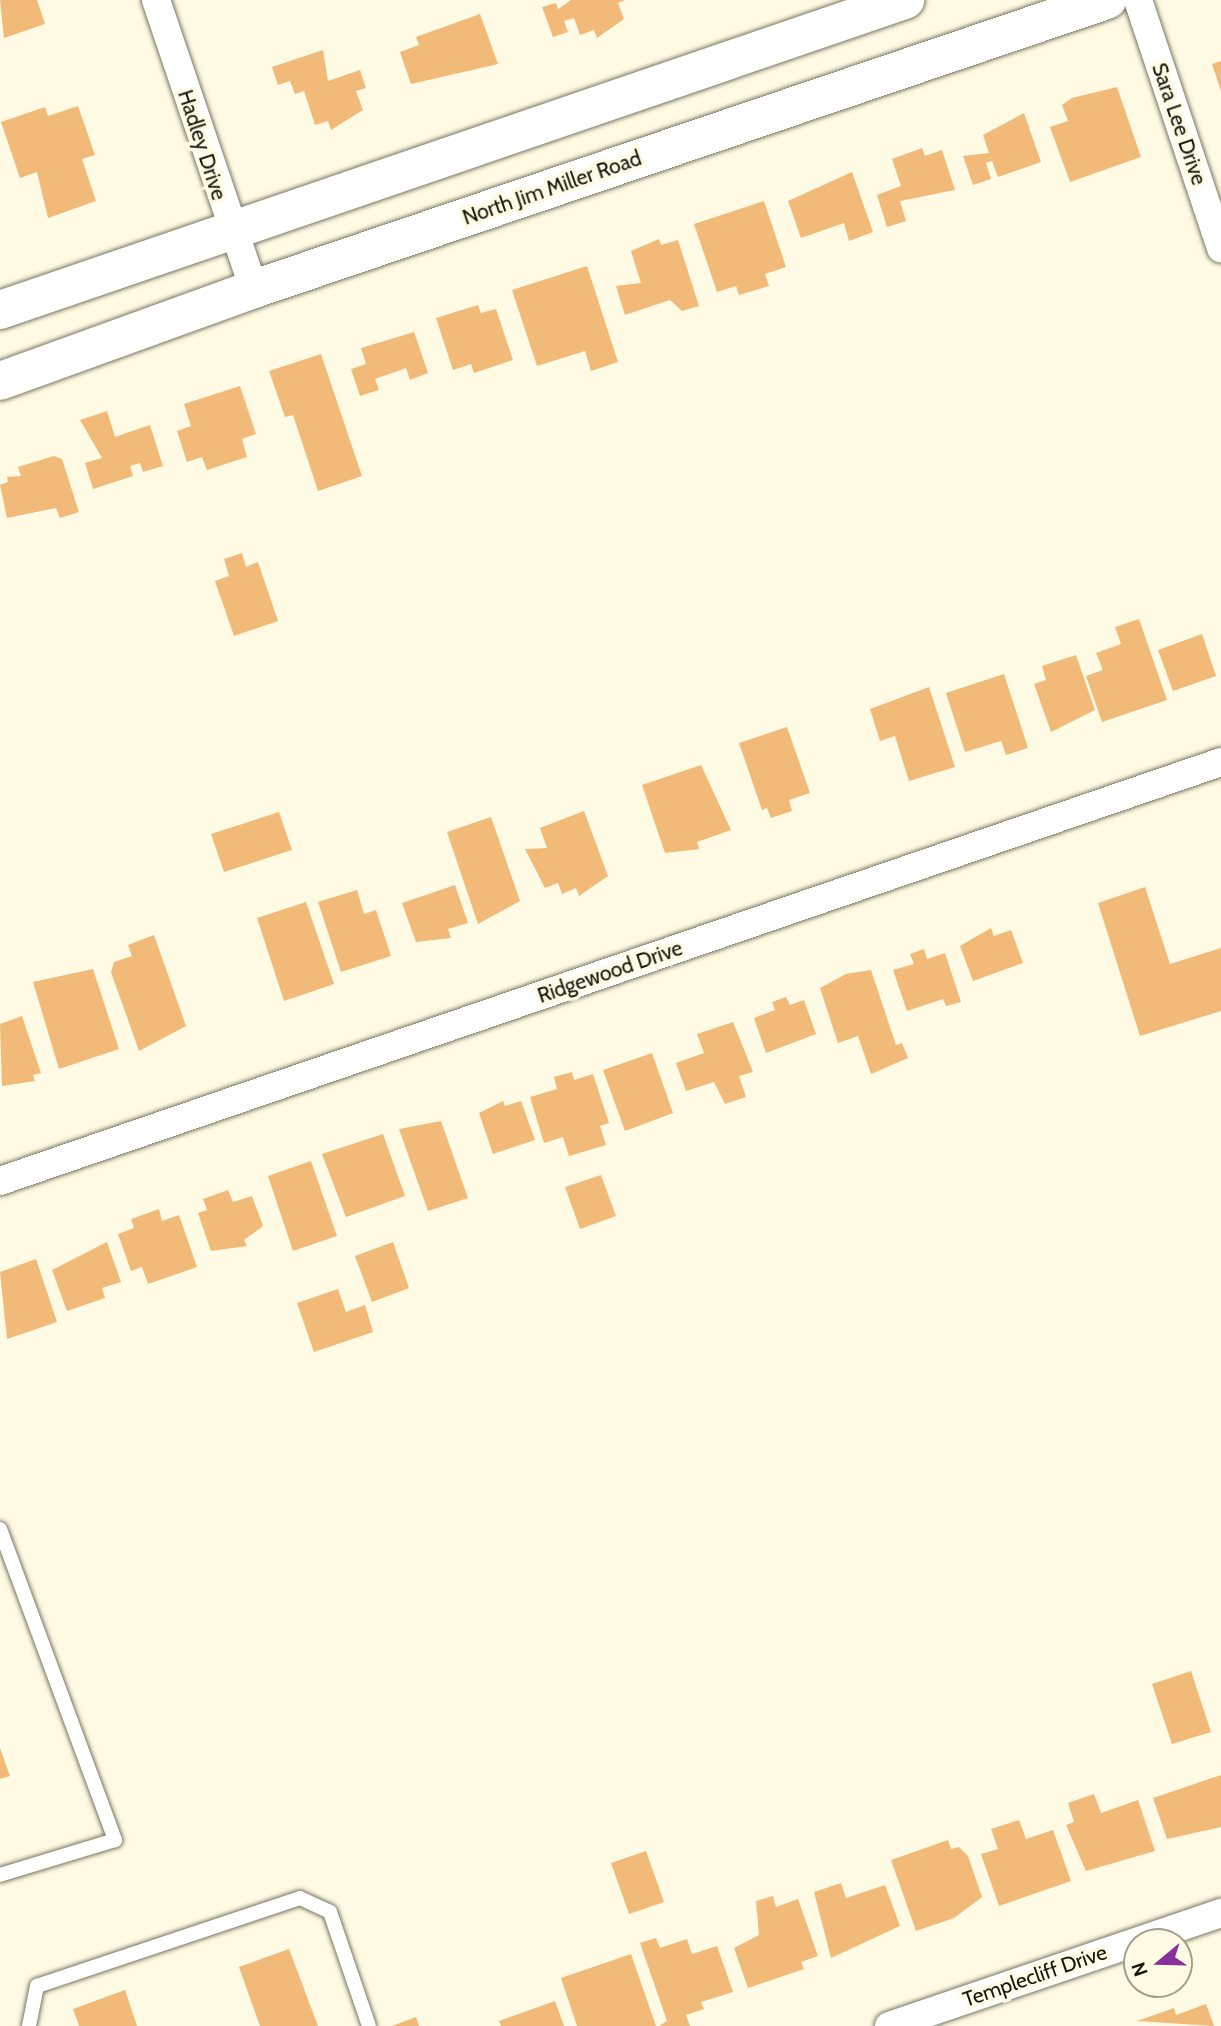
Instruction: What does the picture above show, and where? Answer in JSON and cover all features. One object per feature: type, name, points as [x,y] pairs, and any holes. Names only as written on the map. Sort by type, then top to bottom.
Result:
[{"type":"main road","points":[[0,310],[229,228],[905,0]]},
{"type":"main road","name":"North Jim Miller Road","points":[[0,381],[254,289],[1107,0]]},
{"type":"street","name":"Hadley Drive","points":[[156,0],[229,228],[254,289]]},
{"type":"street","name":"Sara Lee Drive","points":[[1138,0],[1221,248]]},
{"type":"street","name":"Ridgewood Drive","points":[[0,1181],[1221,762]]},
{"type":"street","name":"Templecliff Drive","points":[[889,2026],[1221,1913]]},
{"type":"lane","points":[[0,1529],[115,1840],[0,1875]]},
{"type":"lane","points":[[29,2026],[37,1986],[300,1898],[330,1912],[369,2026]]},
{"type":"building","points":[[0,0],[37,0],[45,24],[4,38]]},
{"type":"building","points":[[571,0],[625,0],[618,3],[624,19],[597,38],[594,30],[580,35],[574,18],[564,21],[568,32],[553,37],[542,7],[556,3],[558,9]]},
{"type":"building","points":[[480,14],[498,64],[411,84],[400,52],[419,45],[416,37]]},
{"type":"building","points":[[323,50],[328,81],[360,70],[366,88],[356,91],[363,110],[331,130],[328,121],[315,125],[304,91],[295,94],[290,81],[278,85],[272,67]]},
{"type":"building","points":[[1221,61],[1221,91],[1212,64]]},
{"type":"building","points":[[1117,87],[1141,157],[1070,182],[1050,127],[1068,121],[1062,105],[1072,98]]},
{"type":"building","points":[[78,106],[95,155],[82,159],[96,201],[48,218],[37,172],[20,178],[1,122],[45,107],[48,116]]},
{"type":"building","points":[[1024,113],[1041,162],[998,177],[992,161],[986,163],[991,179],[973,185],[963,156],[989,153],[983,135]]},
{"type":"building","points":[[922,148],[925,156],[942,150],[955,190],[900,201],[906,221],[887,227],[877,195],[901,186],[892,159]]},
{"type":"building","points":[[852,172],[873,232],[849,241],[844,223],[801,238],[788,201]]},
{"type":"building","points":[[764,201],[786,267],[765,274],[769,286],[739,295],[736,286],[717,292],[694,224]]},
{"type":"building","points":[[659,239],[661,245],[678,240],[699,306],[682,311],[670,300],[625,315],[616,286],[641,283],[631,251]]},
{"type":"building","points":[[587,266],[618,362],[591,371],[585,351],[537,366],[512,290]]},
{"type":"building","points":[[478,305],[481,313],[496,309],[513,360],[474,373],[471,364],[453,370],[436,318]]},
{"type":"building","points":[[414,332],[428,373],[410,380],[406,368],[375,379],[379,390],[360,396],[351,369],[366,364],[361,348]]},
{"type":"building","points":[[321,354],[362,476],[318,491],[293,415],[285,417],[269,371]]},
{"type":"building","points":[[240,386],[256,434],[242,439],[247,457],[207,470],[202,457],[187,462],[177,431],[191,426],[184,404]]},
{"type":"building","points":[[107,411],[115,437],[150,425],[163,466],[143,472],[140,463],[130,466],[133,476],[93,489],[85,463],[102,458],[80,420]]},
{"type":"building","points":[[54,456],[62,459],[79,512],[60,518],[56,508],[7,518],[0,485],[8,482],[7,477],[21,476],[18,467]]},
{"type":"building","points":[[242,553],[246,567],[258,562],[278,621],[234,636],[215,581],[229,576],[224,559]]},
{"type":"building","points":[[1139,619],[1167,700],[1102,722],[1086,676],[1103,670],[1096,653],[1121,644],[1115,627]]},
{"type":"building","points":[[1202,634],[1216,676],[1173,691],[1158,650]]},
{"type":"building","points":[[1076,655],[1095,710],[1051,732],[1034,684],[1046,680],[1042,666]]},
{"type":"building","points":[[1004,674],[1028,748],[1006,755],[1001,741],[965,752],[946,693]]},
{"type":"building","points":[[929,687],[955,767],[909,781],[895,736],[880,741],[870,709]]},
{"type":"building","points":[[787,727],[810,793],[789,800],[792,811],[771,818],[767,808],[762,810],[739,743]]},
{"type":"building","points":[[701,765],[731,830],[697,842],[699,849],[665,853],[642,785]]},
{"type":"building","points":[[584,811],[608,876],[579,896],[576,888],[562,894],[558,883],[545,888],[525,849],[547,848],[540,828]]},
{"type":"building","points":[[279,812],[292,850],[224,872],[211,834]]},
{"type":"building","points":[[491,817],[520,901],[478,924],[447,832]]},
{"type":"building","points":[[455,885],[468,923],[448,929],[451,938],[416,942],[402,903]]},
{"type":"building","points":[[1145,887],[1170,964],[1221,948],[1221,1011],[1140,1036],[1098,903]]},
{"type":"building","points":[[357,890],[364,914],[376,910],[391,956],[341,972],[318,902]]},
{"type":"building","points":[[306,902],[334,984],[284,1001],[257,918]]},
{"type":"building","points":[[991,928],[994,936],[1011,930],[1023,963],[973,981],[960,946]]},
{"type":"building","points":[[154,935],[186,1026],[139,1051],[111,972],[114,962],[132,956],[128,945]]},
{"type":"building","points":[[924,949],[927,959],[945,953],[961,1002],[946,1006],[943,999],[907,1011],[893,970],[914,964],[910,954]]},
{"type":"building","points":[[93,969],[119,1049],[59,1069],[33,982]]},
{"type":"building","points":[[871,970],[896,1045],[902,1043],[908,1058],[871,1074],[858,1036],[838,1043],[820,988],[846,974]]},
{"type":"building","points":[[786,997],[790,1005],[804,1000],[816,1034],[766,1053],[754,1018],[775,1010],[772,1002]]},
{"type":"building","points":[[22,1016],[41,1073],[33,1075],[35,1081],[2,1086],[0,1024]]},
{"type":"building","points":[[733,1022],[753,1072],[739,1076],[746,1097],[725,1104],[714,1082],[686,1091],[676,1063],[704,1053],[697,1034]]},
{"type":"building","points":[[652,1053],[673,1113],[625,1131],[603,1070]]},
{"type":"building","points":[[572,1072],[574,1080],[593,1074],[609,1123],[600,1126],[606,1145],[569,1156],[563,1137],[544,1143],[530,1097],[557,1089],[554,1077]]},
{"type":"building","points":[[503,1101],[505,1106],[521,1101],[535,1140],[493,1154],[479,1113]]},
{"type":"building","points":[[441,1121],[468,1198],[428,1211],[399,1129]]},
{"type":"building","points":[[383,1134],[405,1196],[346,1217],[322,1154]]},
{"type":"building","points":[[311,1161],[337,1236],[293,1251],[268,1176]]},
{"type":"building","points":[[601,1175],[616,1216],[580,1229],[565,1187]]},
{"type":"building","points":[[228,1190],[233,1202],[252,1196],[263,1226],[244,1240],[247,1246],[211,1251],[198,1213],[207,1210],[203,1199]]},
{"type":"building","points":[[159,1209],[162,1221],[179,1215],[197,1267],[148,1284],[142,1267],[131,1271],[118,1234],[134,1228],[131,1219]]},
{"type":"building","points":[[107,1242],[121,1282],[102,1288],[105,1298],[67,1311],[52,1270]]},
{"type":"building","points":[[393,1242],[409,1288],[372,1302],[355,1256]]},
{"type":"building","points":[[36,1259],[57,1322],[7,1339],[0,1272]]},
{"type":"building","points":[[338,1289],[346,1312],[365,1305],[373,1332],[314,1352],[297,1303]]},
{"type":"building","points":[[1191,1671],[1211,1732],[1172,1744],[1152,1684]]},
{"type":"building","points":[[0,1748],[10,1776],[0,1779]]},
{"type":"building","points":[[1221,1775],[1221,1827],[1167,1839],[1153,1798]]},
{"type":"building","points":[[1094,1794],[1101,1813],[1138,1800],[1155,1851],[1086,1871],[1066,1825],[1074,1822],[1068,1803]]},
{"type":"building","points":[[1019,1820],[1026,1839],[1053,1830],[1071,1881],[999,1906],[981,1854],[998,1849],[991,1829]]},
{"type":"building","points":[[948,1840],[951,1849],[959,1847],[968,1856],[982,1897],[954,1918],[916,1931],[891,1860]]},
{"type":"building","points":[[646,1851],[664,1902],[629,1914],[611,1863]]},
{"type":"building","points":[[841,1883],[846,1898],[885,1885],[900,1926],[831,1958],[814,1892]]},
{"type":"building","points":[[773,1896],[776,1907],[798,1899],[818,1956],[801,1962],[804,1969],[748,1988],[734,1948],[759,1935],[756,1901]]},
{"type":"building","points":[[656,1938],[660,1948],[687,1939],[692,1954],[717,1946],[733,1992],[701,2002],[704,2009],[686,2015],[690,2026],[659,2026],[667,2021],[640,1943]]},
{"type":"building","points":[[289,1949],[318,2026],[260,2026],[239,1967]]},
{"type":"building","points":[[631,1954],[656,2026],[577,2026],[561,1978]]},
{"type":"building","points":[[125,1990],[137,2026],[79,2026],[73,2009]]},
{"type":"building","points":[[555,2001],[564,2026],[501,2026],[499,2021]]},
{"type":"building","points":[[1206,2004],[1214,2026],[1137,2021],[1174,2008],[1176,2015]]},
{"type":"building","points":[[416,2017],[419,2026],[392,2026]]}]
